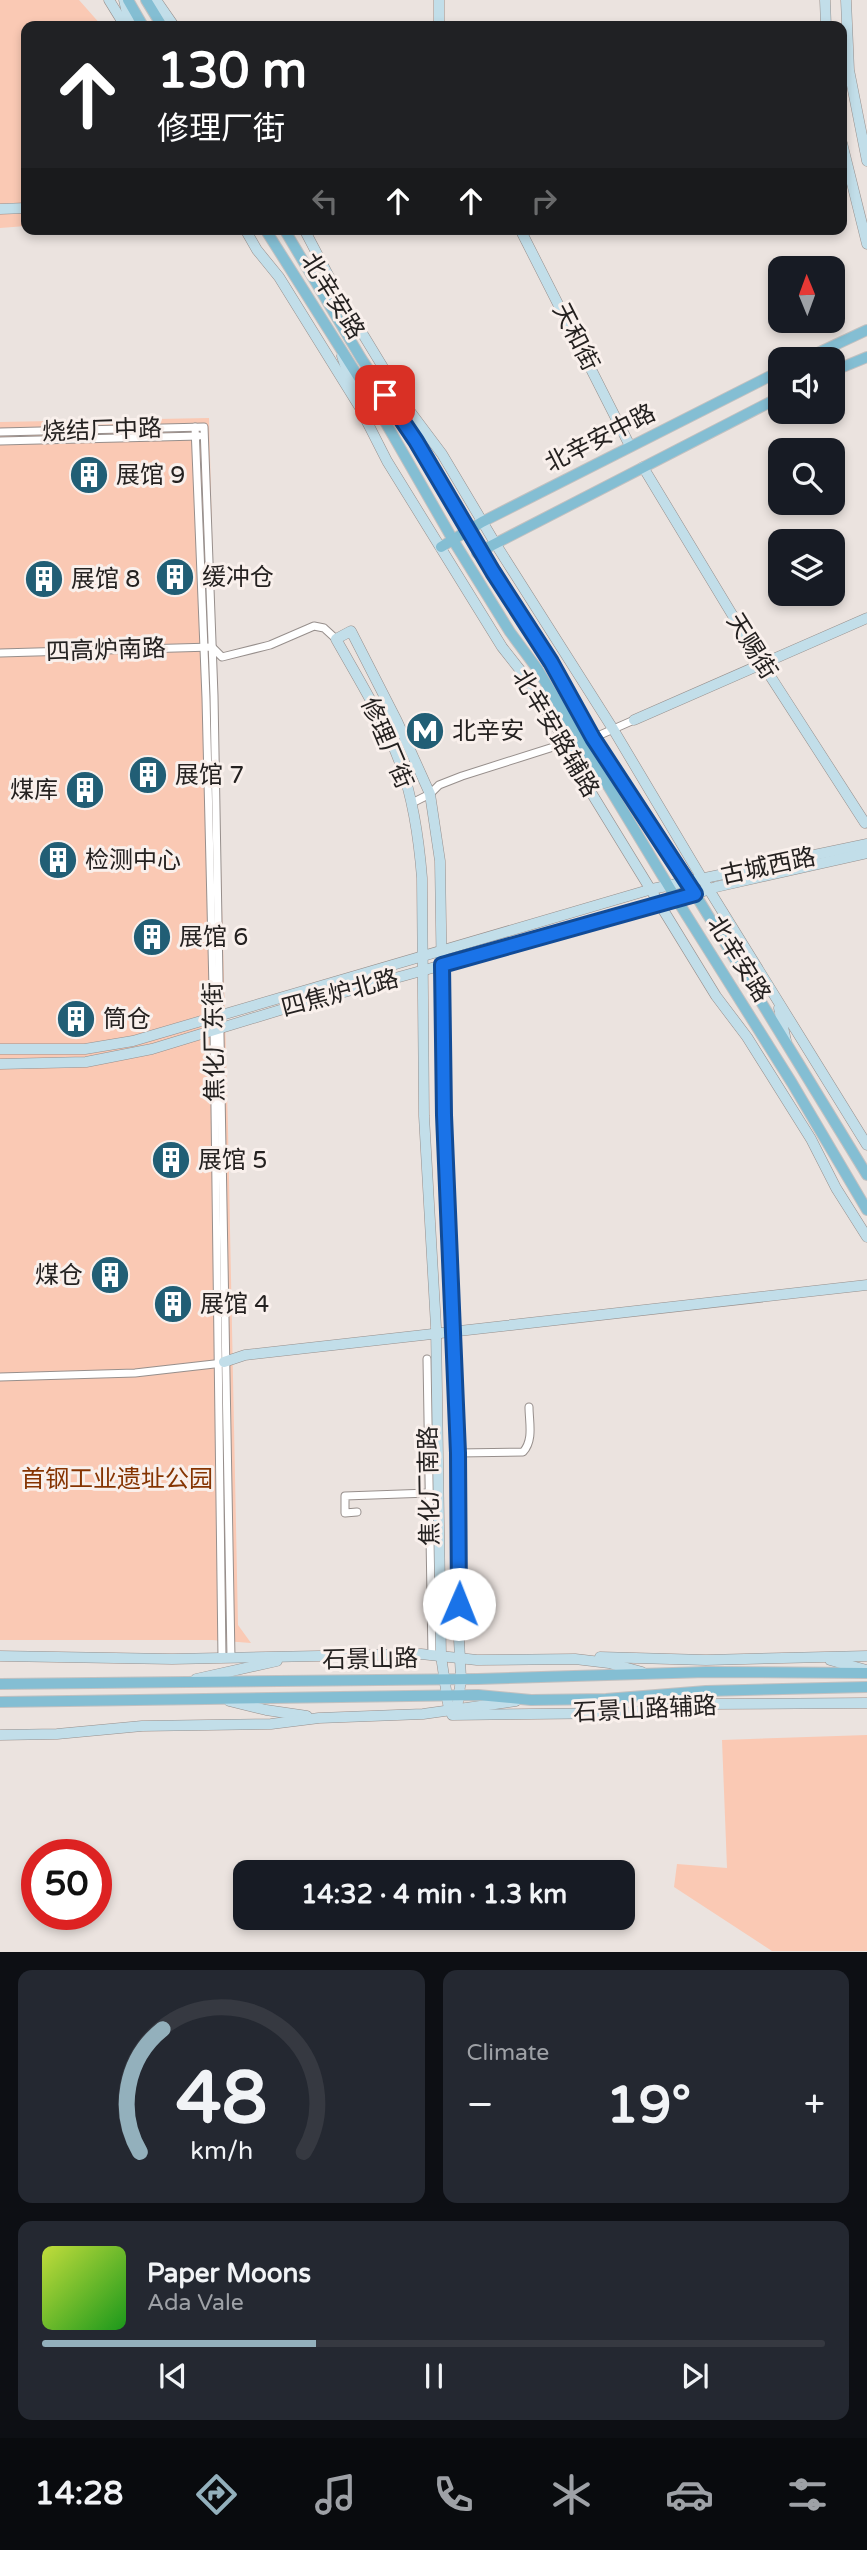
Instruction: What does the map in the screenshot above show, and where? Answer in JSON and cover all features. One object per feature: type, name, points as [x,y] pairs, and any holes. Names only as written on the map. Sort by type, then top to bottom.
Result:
[{"type":"main road","points":[[126,0],[140,21]]},
{"type":"main road","points":[[146,0],[159,21]]},
{"type":"main road","name":"北辛安路","points":[[269,235],[339,345],[453,540],[554,696],[867,1210]]},
{"type":"main road","name":"北辛安路","points":[[288,235],[361,358],[416,441],[480,551],[551,662],[593,738],[695,894],[867,1175]]},
{"type":"main road","points":[[831,347],[867,330]]},
{"type":"main road","points":[[845,366],[867,357]]},
{"type":"main road","name":"北辛安中路","points":[[441,547],[482,522],[768,377]]},
{"type":"main road","name":"北辛安中路","points":[[466,560],[768,403]]},
{"type":"main road","name":"石景山路","points":[[0,1684],[867,1672]]},
{"type":"main road","name":"石景山路","points":[[0,1702],[452,1696],[531,1700],[606,1699],[706,1691],[867,1688]]},
{"type":"street","points":[[108,0],[123,21]]},
{"type":"street","points":[[126,0],[127,21]]},
{"type":"street","points":[[156,0],[160,21]]},
{"type":"street","points":[[156,0],[171,21]]},
{"type":"street","points":[[439,0],[439,21]]},
{"type":"street","points":[[825,0],[827,21]]},
{"type":"street","points":[[846,0],[847,21]]},
{"type":"street","points":[[847,24],[849,71],[867,161]]},
{"type":"street","points":[[847,164],[867,244]]},
{"type":"street","points":[[0,209],[21,208]]},
{"type":"street","name":"北辛安路辅路","points":[[248,235],[279,277],[359,405],[387,461],[502,647],[528,680],[566,743],[592,794],[716,996],[747,1037],[811,1139],[836,1188],[867,1237]]},
{"type":"street","name":"北辛安路辅路","points":[[307,235],[409,410],[438,447],[867,1145]]},
{"type":"street","name":"天和街","points":[[523,235],[630,446]]},
{"type":"street","points":[[355,321],[361,358]]},
{"type":"street","points":[[339,345],[359,405]]},
{"type":"street","name":"焦化厂东街","points":[[195,427],[218,1029],[226,1658]]},
{"type":"street","name":"烧结厂中路","points":[[0,432],[204,427]]},
{"type":"street","name":"焦化厂东街","points":[[204,427],[212,647],[217,1016]]},
{"type":"street","name":"烧结厂中路","points":[[0,441],[204,436]]},
{"type":"street","name":"天赐街","points":[[643,467],[762,663],[865,822]]},
{"type":"street","points":[[593,738],[867,618]]},
{"type":"street","name":"四高炉南路","points":[[0,653],[212,647],[222,657],[286,639],[314,626],[324,628],[336,639]]},
{"type":"street","name":"修理厂街","points":[[452,1696],[461,1679],[458,1619],[460,1588],[458,1453],[444,1115],[440,861],[430,794],[397,721],[351,631],[336,639],[387,731],[401,765],[419,839],[422,878],[424,1116],[436,1332],[436,1656],[452,1696],[453,1710]]},
{"type":"street","points":[[412,803],[430,794],[439,785],[462,776],[566,743],[554,696]]},
{"type":"street","name":"古城西路","points":[[677,900],[695,894],[706,885],[867,845]]},
{"type":"street","name":"古城西路","points":[[668,886],[687,883],[706,885],[867,853]]},
{"type":"street","name":"四焦炉北路","points":[[0,1049],[85,1049],[157,1035],[668,886]]},
{"type":"street","name":"四焦炉北路","points":[[0,1063],[86,1062],[152,1049],[290,1007],[677,900]]},
{"type":"street","points":[[777,1001],[787,1045]]},
{"type":"street","points":[[810,1081],[822,1075]]},
{"type":"street","points":[[792,1083],[811,1139]]},
{"type":"street","points":[[0,1377],[135,1373],[221,1363],[245,1355],[436,1332],[867,1285]]},
{"type":"street","name":"焦化厂南路","points":[[427,1359],[436,1656]]},
{"type":"street","points":[[458,1453],[523,1452],[528,1447],[530,1438],[529,1407]]},
{"type":"street","points":[[357,1513],[345,1513],[345,1496],[429,1493]]},
{"type":"street","points":[[458,1619],[470,1616],[472,1586],[484,1586]]},
{"type":"street","points":[[189,1681],[275,1661],[333,1655]]},
{"type":"street","points":[[0,1656],[172,1659],[333,1655],[575,1659],[609,1663],[650,1674]]},
{"type":"street","name":"石景山路辅路","points":[[575,1659],[615,1656],[662,1660],[867,1656]]},
{"type":"street","points":[[822,1657],[867,1672]]},
{"type":"street","points":[[225,1700],[266,1710],[319,1718]]},
{"type":"street","name":"石景山路","points":[[0,1735],[57,1734],[142,1727],[271,1724],[319,1718],[423,1714],[531,1700]]},
{"type":"street","name":"石景山路辅路","points":[[423,1714],[623,1713],[707,1704],[867,1703]]},
{"type":"green space","points":[[0,0],[79,0],[98,21],[21,21],[21,226],[0,228]]},
{"type":"green space","name":"首钢工业遗址公园","points":[[209,418],[238,1625],[251,1643],[212,1640],[0,1640],[0,422]]},
{"type":"green space","points":[[867,1735],[867,1951],[772,1951],[674,1887],[677,1864],[727,1868],[722,1740]]},
{"type":"place","name":"展馆 9","points":[[89,475]]},
{"type":"place","name":"缓冲仓","points":[[175,577]]},
{"type":"place","name":"展馆 8","points":[[44,579]]},
{"type":"place","name":"北辛安","points":[[425,731]]},
{"type":"place","name":"展馆 7","points":[[148,775]]},
{"type":"place","name":"煤库","points":[[85,790]]},
{"type":"place","name":"检测中心","points":[[58,860]]},
{"type":"place","name":"展馆 6","points":[[152,937]]},
{"type":"place","name":"筒仓","points":[[76,1019]]},
{"type":"place","name":"展馆 5","points":[[171,1160]]},
{"type":"place","name":"煤仓","points":[[110,1275]]},
{"type":"place","name":"展馆 4","points":[[173,1304]]},
{"type":"route","points":[[385,395],[551,662],[593,738],[695,894],[442,965],[444,1115],[458,1453],[459,1604]]}]
